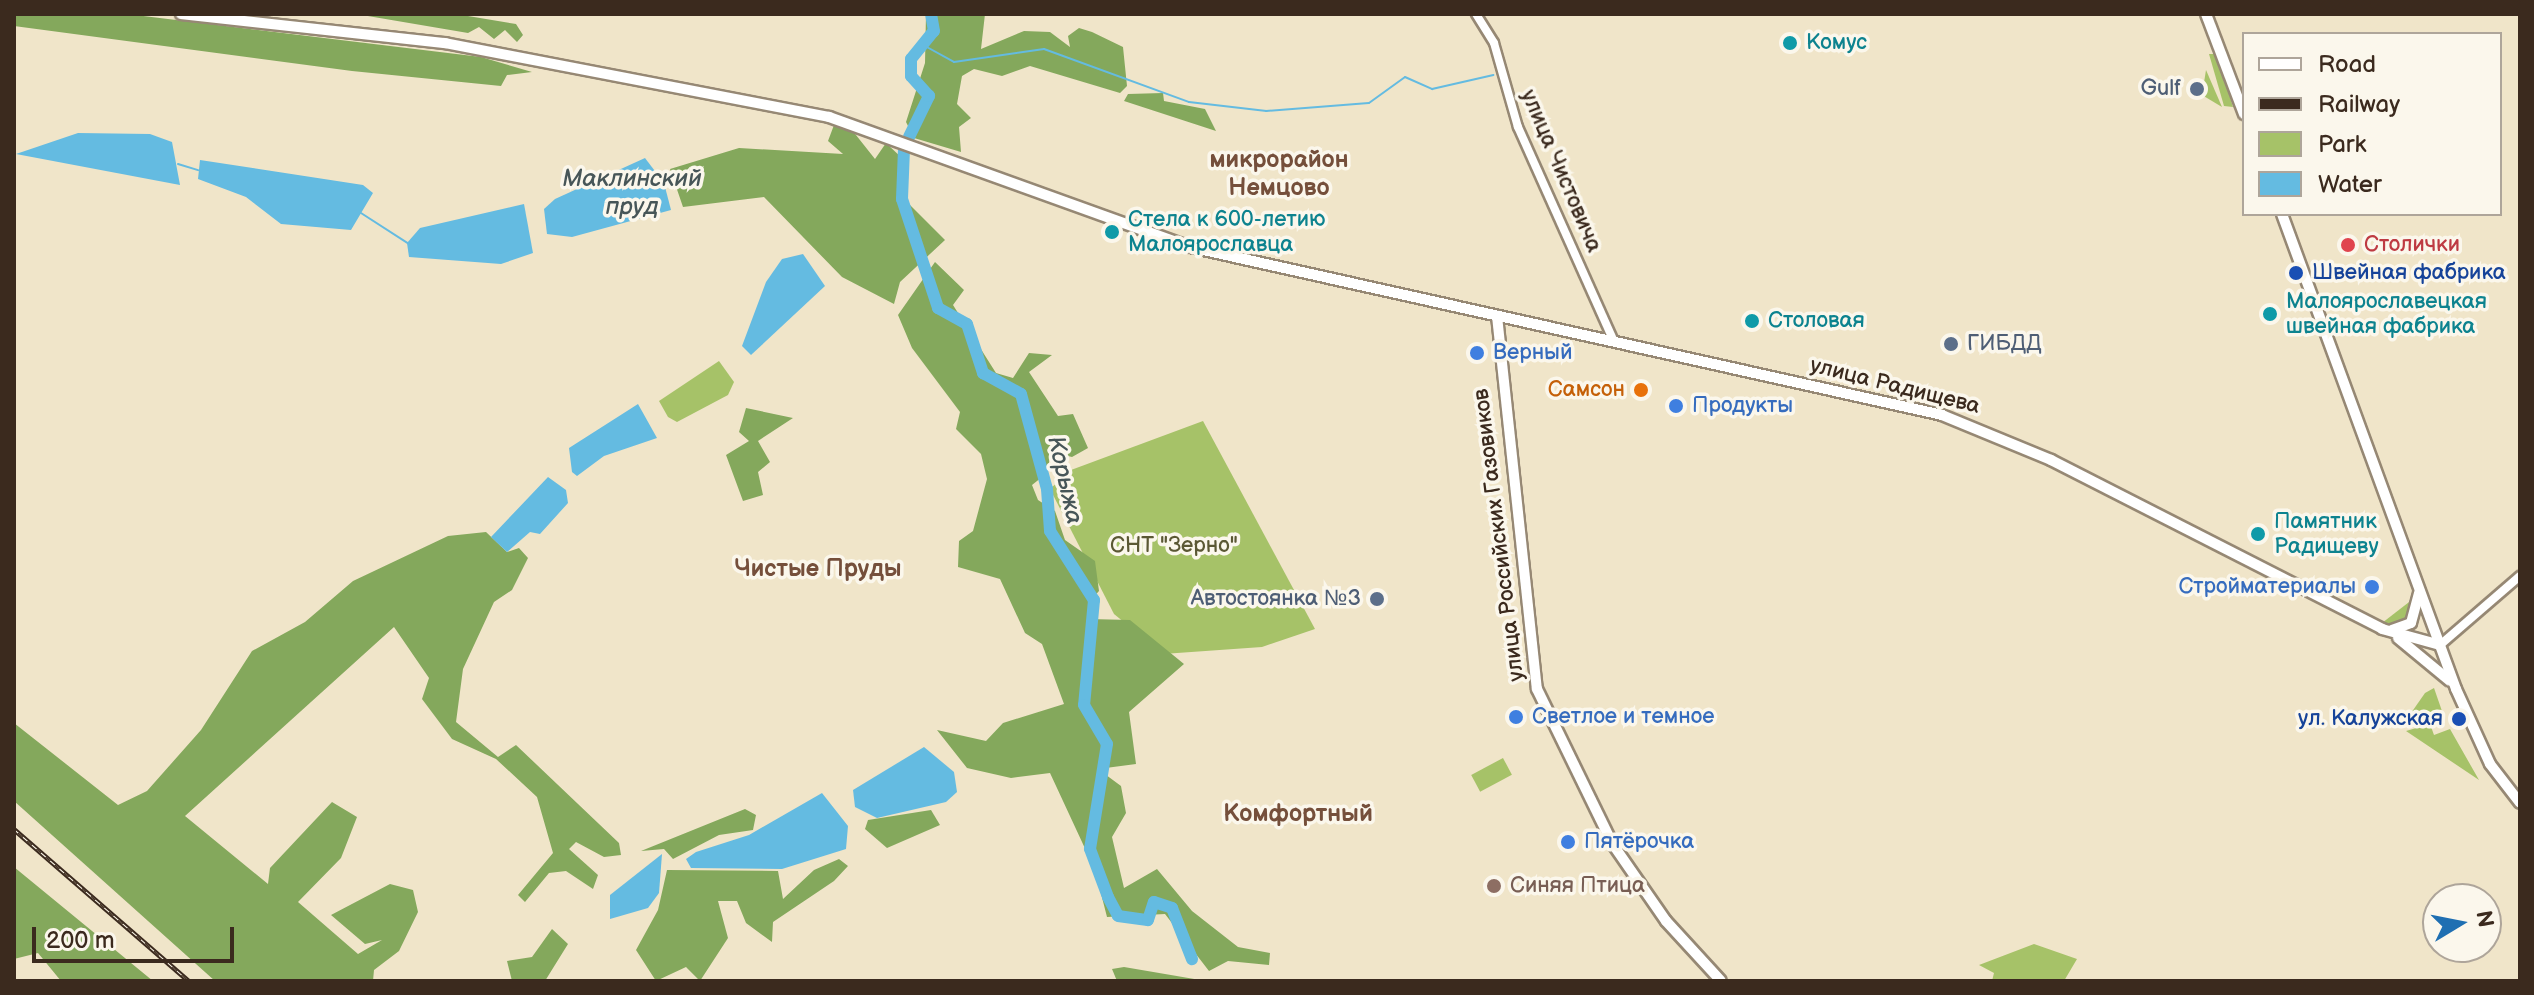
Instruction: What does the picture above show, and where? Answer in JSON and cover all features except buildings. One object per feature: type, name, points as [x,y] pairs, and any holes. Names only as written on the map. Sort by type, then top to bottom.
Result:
[{"type":"main road","name":"улица Радищева","points":[[181,14],[445,43],[829,117],[1150,235],[1967,422],[2382,629],[2440,645]]},
{"type":"main road","points":[[2206,14],[2242,109]]},
{"type":"main road","points":[[2283,216],[2456,689],[2496,774],[2520,803]]},
{"type":"main road","name":"улица Российских Газовиков","points":[[1497,316],[1537,689],[1633,876],[1721,981]]},
{"type":"main road","points":[[2382,629],[2411,623],[2418,584]]},
{"type":"main road","points":[[2382,629],[2429,658],[2456,689]]},
{"type":"street","name":"улица Чистовича","points":[[1476,14],[1494,43],[1518,127],[1614,342]]},
{"type":"street","points":[[2440,645],[2520,576]]},
{"type":"green space","points":[[14,14],[127,14],[481,57],[532,72],[507,75],[501,86],[352,71],[14,26]]},
{"type":"green space","points":[[356,14],[456,14],[516,24],[523,35],[517,42],[505,30],[494,39],[479,27],[468,33]]},
{"type":"green space","points":[[926,14],[985,14],[981,49],[1024,31],[1050,32],[1070,47],[1068,36],[1079,28],[1092,32],[1123,47],[1127,86],[1120,93],[1030,66],[1002,76],[974,69],[962,76],[957,104],[971,118],[959,127],[961,152],[914,138],[906,122],[925,63]]},
{"type":"green space","points":[[2209,54],[2217,54],[2233,107],[2224,106]]},
{"type":"green space","points":[[2206,70],[2222,107],[2202,95]]},
{"type":"green space","points":[[1163,93],[1164,101],[1205,109],[1216,131],[1124,101],[1128,94]]},
{"type":"green space","points":[[834,125],[852,130],[875,159],[886,143],[903,159],[906,201],[945,240],[900,282],[894,304],[842,277],[764,197],[683,207],[670,169],[739,148],[843,154],[828,141]]},
{"type":"green space","points":[[935,262],[964,290],[953,305],[996,373],[1013,378],[1029,353],[1052,355],[1029,372],[1058,416],[1073,414],[1088,448],[1072,457],[1051,452],[1047,473],[1032,485],[1038,500],[1055,511],[1065,540],[1095,561],[1099,591],[1088,603],[1089,619],[1130,620],[1184,664],[1129,712],[1136,764],[1098,769],[1121,786],[1126,813],[1112,837],[1124,888],[1157,869],[1192,911],[1238,947],[1270,953],[1269,965],[1228,961],[1209,971],[1165,914],[1107,917],[1095,870],[1050,773],[1011,778],[967,768],[937,730],[986,741],[1003,723],[1064,704],[1042,644],[1025,633],[1000,579],[958,567],[959,541],[973,531],[987,479],[981,454],[956,429],[960,412],[912,348],[898,315]]},
{"type":"green space","points":[[719,361],[734,382],[728,395],[677,422],[668,417],[659,401]]},
{"type":"green space","points":[[746,408],[793,418],[758,441],[770,462],[758,472],[763,495],[743,501],[726,455],[749,441],[739,432]]},
{"type":"green space","name":"СНТ \"Зерно\"","points":[[1203,421],[1315,629],[1262,647],[1163,654],[1114,614],[1050,489],[1071,470]]},
{"type":"green space","points":[[486,532],[507,552],[519,548],[528,558],[512,590],[494,602],[463,669],[456,722],[498,757],[516,745],[619,843],[621,855],[604,857],[576,842],[569,849],[598,875],[593,889],[566,871],[549,873],[525,902],[518,895],[553,853],[537,797],[496,759],[452,739],[422,699],[429,678],[394,627],[185,816],[268,884],[270,868],[332,802],[357,817],[341,858],[298,902],[358,954],[382,940],[365,944],[331,915],[390,884],[413,890],[418,912],[399,951],[374,970],[373,981],[215,981],[14,801],[14,723],[118,805],[147,791],[201,730],[252,651],[305,622],[353,581],[448,536]]},
{"type":"green space","points":[[2413,599],[2403,625],[2382,623]]},
{"type":"green space","points":[[2434,688],[2443,714],[2402,726],[2425,693]]},
{"type":"green space","points":[[2430,724],[2434,735],[2450,729],[2479,780],[2406,731]]},
{"type":"green space","points":[[1503,758],[1512,775],[1480,792],[1471,775]]},
{"type":"green space","points":[[745,809],[756,815],[753,830],[719,835],[673,859],[664,849],[641,851]]},
{"type":"green space","points":[[931,810],[940,825],[887,848],[865,829],[868,820]]},
{"type":"green space","points":[[839,859],[848,866],[834,881],[773,922],[772,942],[746,923],[737,901],[718,901],[728,938],[700,981],[686,967],[656,981],[636,950],[658,910],[667,870],[778,871],[783,899],[814,870]]},
{"type":"green space","points":[[14,867],[153,981],[61,981],[38,953],[14,959]]},
{"type":"green space","points":[[552,929],[568,944],[545,981],[512,981],[507,961],[532,957]]},
{"type":"green space","points":[[2034,944],[2077,959],[2064,981],[1992,981],[1994,973],[1979,965]]},
{"type":"green space","points":[[1124,967],[1206,981],[1117,981],[1112,969]]},
{"type":"water","points":[[78,133],[150,134],[172,142],[180,185],[16,154]]},
{"type":"water","name":"Маклинский пруд","points":[[645,158],[664,183],[671,210],[572,237],[547,234],[544,209],[555,199]]},
{"type":"water","points":[[200,160],[363,185],[373,193],[351,230],[281,224],[246,197],[198,179]]},
{"type":"water","points":[[524,204],[533,253],[501,264],[409,257],[407,243],[420,228]]},
{"type":"water","points":[[803,254],[825,286],[751,355],[742,346],[766,282],[782,259]]},
{"type":"water","points":[[638,404],[657,438],[604,456],[577,476],[572,472],[569,448]]},
{"type":"water","points":[[548,477],[566,490],[568,503],[540,534],[530,532],[507,552],[491,537]]},
{"type":"water","points":[[924,747],[954,772],[957,792],[946,802],[877,818],[855,807],[853,790]]},
{"type":"water","points":[[822,793],[848,826],[846,849],[782,869],[691,868],[686,859],[696,852],[749,835]]},
{"type":"water","points":[[662,854],[659,893],[648,908],[610,919],[610,895]]},
{"type":"waterway","name":"Корыжа","points":[[909,137],[929,96],[911,76],[911,59],[934,31],[931,14]]},
{"type":"waterway","points":[[925,46],[954,62],[1044,49],[1189,102],[1266,111],[1369,103],[1405,77],[1432,89],[1493,75]]},
{"type":"waterway","name":"Корыжа","points":[[904,149],[902,199],[938,308],[967,324],[983,373],[1021,394],[1047,489],[1050,531],[1094,600],[1084,705],[1107,744],[1090,849],[1118,916],[1148,920],[1154,902],[1172,908],[1192,959]]},
{"type":"waterway","points":[[178,164],[198,170]]},
{"type":"waterway","points":[[361,213],[409,244]]},
{"type":"railway","points":[[14,829],[189,981]]},
{"type":"place","name":"Комус","points":[[1790,43]]},
{"type":"place","name":"Gulf","points":[[2197,89]]},
{"type":"place","name":"Стела к 600-летию Малоярославца","points":[[1112,232]]},
{"type":"place","name":"Столички","points":[[2348,245]]},
{"type":"place","name":"Швейная фабрика","points":[[2296,273]]},
{"type":"place","name":"Малоярославецкая швейная фабрика","points":[[2270,314]]},
{"type":"place","name":"Столовая","points":[[1752,321]]},
{"type":"place","name":"ГИБДД","points":[[1951,344]]},
{"type":"place","name":"Верный","points":[[1477,353]]},
{"type":"place","name":"Самсон","points":[[1641,390]]},
{"type":"place","name":"Продукты","points":[[1676,406]]},
{"type":"place","name":"Памятник Радищеву","points":[[2258,534]]},
{"type":"place","name":"Стройматериалы","points":[[2372,587]]},
{"type":"place","name":"Автостоянка №3","points":[[1377,599]]},
{"type":"place","name":"Светлое и темное","points":[[1516,717]]},
{"type":"place","name":"ул. Калужская","points":[[2459,719]]},
{"type":"place","name":"Пятёрочка","points":[[1568,842]]},
{"type":"place","name":"Синяя Птица","points":[[1494,886]]},
{"type":"district","name":"микрорайон Немцово","points":[[1279,174]]},
{"type":"district","name":"Чистые Пруды","points":[[818,569]]},
{"type":"district","name":"Комфортный","points":[[1298,814]]}]
